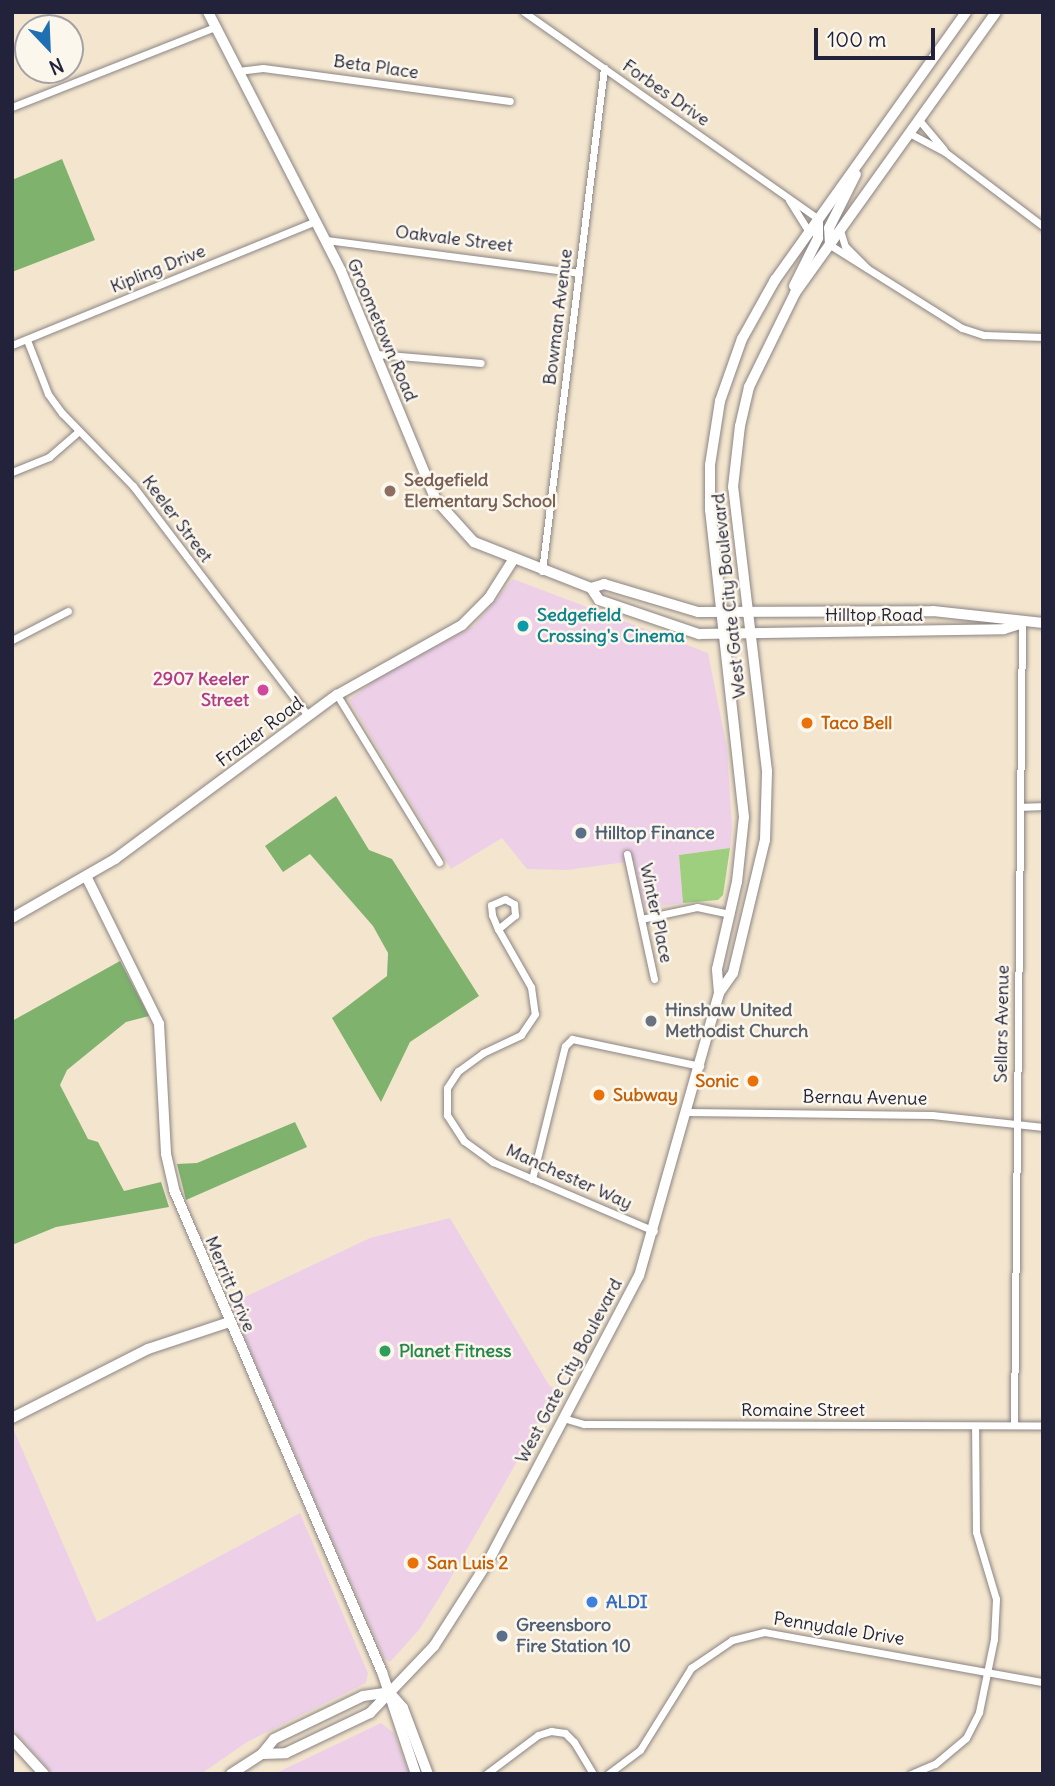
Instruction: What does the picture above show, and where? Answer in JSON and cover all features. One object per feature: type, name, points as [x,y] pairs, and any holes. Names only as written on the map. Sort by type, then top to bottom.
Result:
[{"type":"main road","name":"Groometown Road","points":[[208,12],[326,240],[442,510],[474,542],[513,560],[591,588],[599,600],[682,630],[724,634]]},
{"type":"main road","name":"West Gate City Boulevard","points":[[262,1754],[286,1753],[370,1713],[434,1646],[457,1612],[618,1321],[654,1231],[700,1066],[719,993],[717,969],[741,861],[744,795],[721,613],[709,487],[720,401],[751,319],[818,219],[966,12]]},
{"type":"main road","name":"West Gate City Boulevard","points":[[719,993],[733,973],[765,840],[767,771],[734,508],[737,447],[749,387],[784,312],[996,12]]},
{"type":"main road","points":[[830,245],[831,223],[866,152]]},
{"type":"main road","points":[[784,312],[818,238],[818,219]]},
{"type":"main road","name":"Frazier Road","points":[[12,918],[87,878],[337,695],[463,624],[489,598],[513,560]]},
{"type":"main road","name":"Groometown Road","points":[[591,588],[604,584],[688,610],[746,612]]},
{"type":"main road","name":"Hilltop Road","points":[[746,612],[933,611],[1004,616],[1022,623],[1043,624]]},
{"type":"main road","name":"Hilltop Road","points":[[724,634],[1004,629],[1022,623]]},
{"type":"main road","name":"Merritt Drive","points":[[87,878],[156,1013],[171,1180],[229,1321],[390,1692],[403,1708],[428,1774]]},
{"type":"main road","points":[[12,1418],[148,1349],[229,1321]]},
{"type":"main road","name":"West Gate City Boulevard","points":[[231,1774],[262,1754],[274,1739],[363,1696],[390,1692]]},
{"type":"main road","name":"Merritt Drive","points":[[390,1692],[392,1713],[416,1774]]},
{"type":"main road","points":[[12,1739],[44,1774]]},
{"type":"street","name":"Forbes Drive","points":[[524,12],[818,219]]},
{"type":"street","points":[[12,107],[215,27]]},
{"type":"street","name":"Beta Place","points":[[238,71],[263,68],[510,101]]},
{"type":"street","name":"Bowman Avenue","points":[[541,570],[604,68]]},
{"type":"street","points":[[919,120],[946,152]]},
{"type":"street","points":[[909,134],[946,152],[1043,226]]},
{"type":"street","name":"Forbes Drive","points":[[789,199],[809,232]]},
{"type":"street","name":"Kipling Drive","points":[[12,345],[316,221]]},
{"type":"street","points":[[840,230],[845,246],[870,271]]},
{"type":"street","name":"Oakvale Street","points":[[326,240],[579,273]]},
{"type":"street","points":[[830,245],[972,332],[1043,337]]},
{"type":"street","name":"Keeler Street","points":[[27,340],[48,394],[78,432],[133,486],[307,716]]},
{"type":"street","points":[[377,354],[481,363]]},
{"type":"street","points":[[12,472],[49,457],[78,432]]},
{"type":"street","points":[[12,640],[68,611]]},
{"type":"street","name":"Sellars Avenue","points":[[1014,1425],[1022,623]]},
{"type":"street","points":[[337,695],[439,862]]},
{"type":"street","points":[[1020,807],[1043,806]]},
{"type":"street","name":"Winter Place","points":[[627,854],[654,979]]},
{"type":"street","points":[[640,919],[697,907],[730,914]]},
{"type":"street","name":"Manchester Way","points":[[498,929],[531,987],[536,1014],[521,1035],[483,1053],[458,1071],[447,1088],[447,1115],[464,1141],[493,1162],[654,1231]]},
{"type":"street","points":[[532,1179],[565,1046],[579,1037],[700,1066]]},
{"type":"street","name":"Bernau Avenue","points":[[687,1112],[932,1115],[1043,1127]]},
{"type":"street","name":"Romaine Street","points":[[563,1418],[584,1424],[1043,1426]]},
{"type":"street","points":[[912,1774],[935,1764],[966,1738],[979,1712],[988,1672],[996,1599],[976,1532],[975,1427]]},
{"type":"street","name":"Pennydale Drive","points":[[608,1774],[640,1750],[691,1668],[732,1640],[764,1632],[1043,1682]]},
{"type":"street","points":[[486,1774],[538,1735],[551,1731],[565,1733],[575,1742],[593,1774]]},
{"type":"shaded area","points":[[513,579],[708,653],[727,748],[732,828],[730,848],[679,855],[683,903],[645,908],[634,861],[567,870],[527,869],[502,838],[451,869],[349,700],[379,677],[474,626]]},
{"type":"shaded area","points":[[450,1218],[549,1385],[557,1391],[441,1595],[419,1630],[390,1662],[384,1658],[230,1304],[370,1238]]},
{"type":"shaded area","points":[[12,1426],[97,1622],[300,1513],[368,1673],[366,1683],[247,1742],[201,1774],[53,1774],[12,1728]]},
{"type":"shaded area","points":[[381,1723],[394,1733],[409,1774],[274,1774]]},
{"type":"green space","points":[[62,159],[95,240],[12,272],[12,180]]},
{"type":"green space","points":[[336,796],[369,850],[392,859],[479,996],[410,1042],[381,1102],[332,1018],[387,976],[388,953],[373,926],[310,854],[283,872],[265,846]]},
{"type":"green space","points":[[730,848],[723,895],[718,900],[683,903],[679,855]]},
{"type":"green space","points":[[120,961],[149,1016],[126,1022],[67,1070],[60,1085],[88,1139],[98,1142],[124,1191],[161,1182],[169,1207],[56,1227],[12,1245],[12,1021]]},
{"type":"green space","points":[[295,1122],[307,1147],[186,1200],[177,1164],[197,1163]]},
{"type":"place","name":"Sedgefield Elementary School","points":[[390,491]]},
{"type":"place","name":"Sedgefield Crossing's Cinema","points":[[523,626]]},
{"type":"place","name":"2907 Keeler Street","points":[[263,690]]},
{"type":"place","name":"Taco Bell","points":[[807,723]]},
{"type":"place","name":"Hilltop Finance","points":[[581,833]]},
{"type":"place","name":"Hinshaw United Methodist Church","points":[[651,1021]]},
{"type":"place","name":"Sonic","points":[[753,1081]]},
{"type":"place","name":"Subway","points":[[599,1095]]},
{"type":"place","name":"Planet Fitness","points":[[385,1351]]},
{"type":"place","name":"San Luis 2","points":[[413,1563]]},
{"type":"place","name":"ALDI","points":[[592,1602]]},
{"type":"place","name":"Greensboro Fire Station 10","points":[[502,1636]]}]
